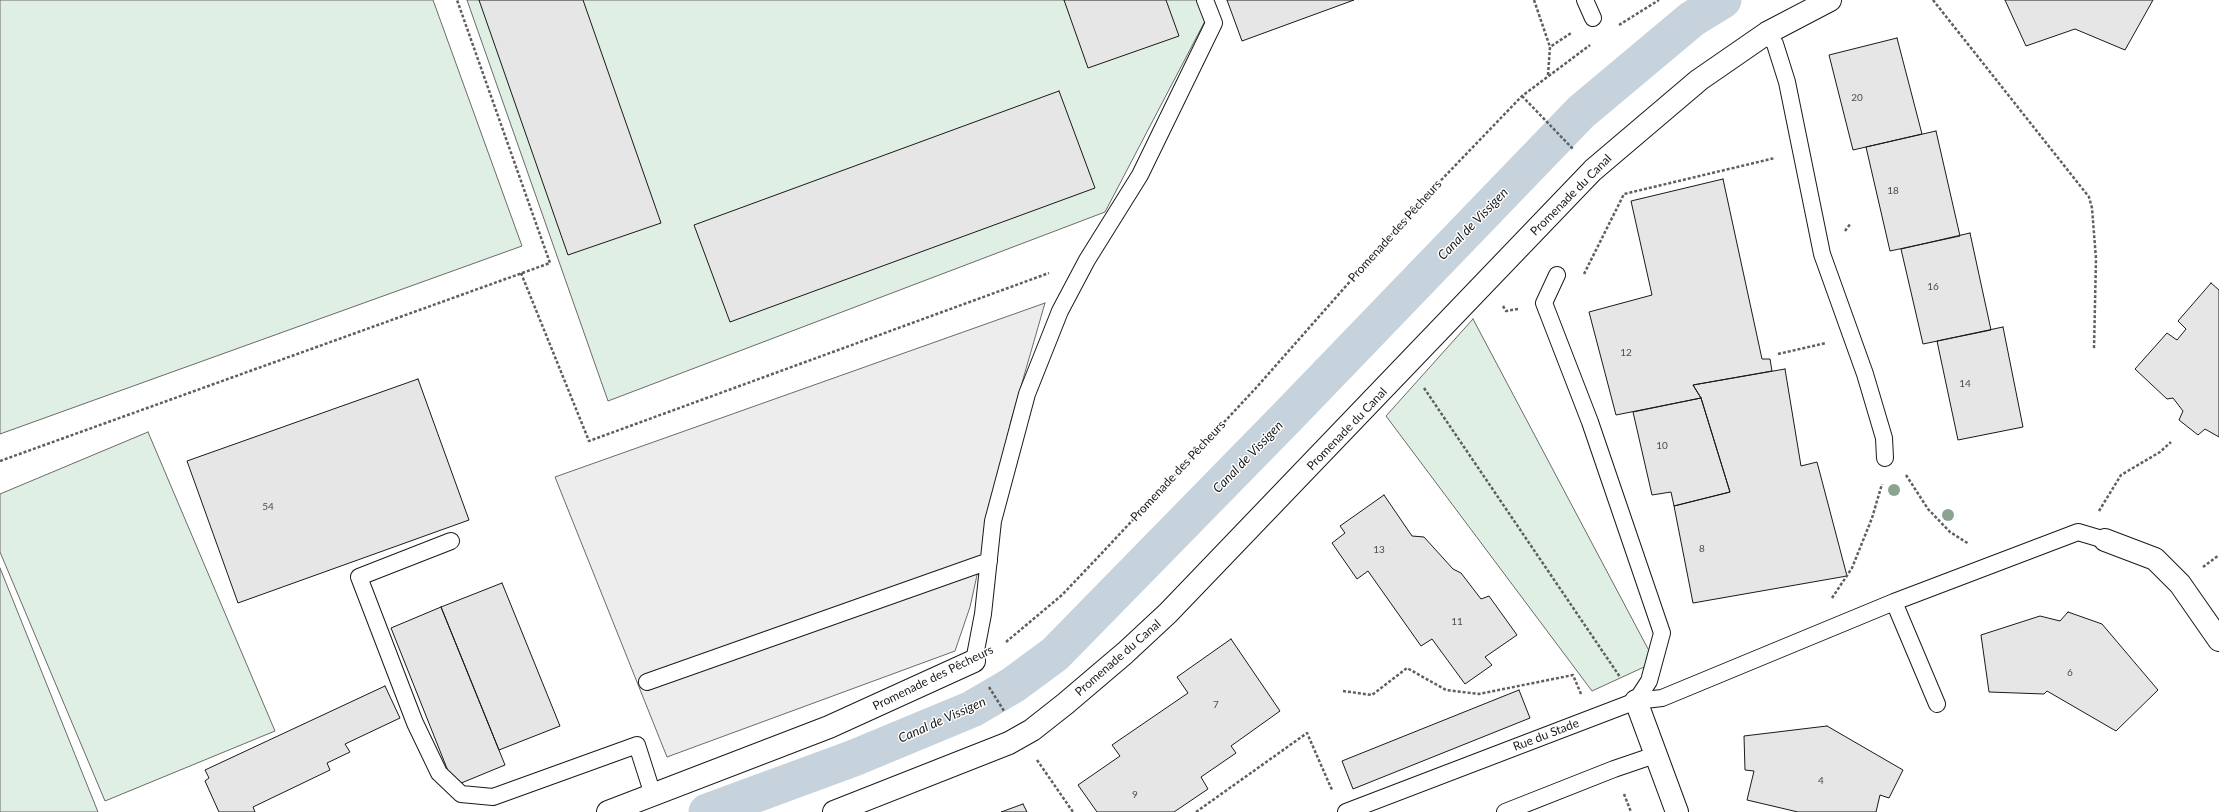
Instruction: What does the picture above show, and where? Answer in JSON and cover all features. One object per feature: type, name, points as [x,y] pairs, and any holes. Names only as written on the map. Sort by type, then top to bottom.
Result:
[{"type":"street","name":"Promenade du Canal","points":[[834,812],[1020,737],[1065,704],[1146,634],[1408,364],[1570,192],[1593,170],[1676,98],[1767,33],[1830,0]]},
{"type":"street","points":[[2096,538],[2155,559],[2180,584],[2219,640]]},
{"type":"street","name":"Promenade des Pêcheurs","points":[[608,812],[829,727],[974,661]]},
{"type":"street","points":[[1636,701],[1677,812]]},
{"type":"lane","points":[[974,661],[983,614],[993,521],[1027,394],[1060,311],[1087,260],[1140,175],[1214,23],[1205,0]]},
{"type":"lane","points":[[1585,0],[1593,18]]},
{"type":"lane","points":[[1767,33],[1775,44],[1786,82],[1822,254],[1852,336],[1884,438],[1885,458]]},
{"type":"lane","points":[[1558,275],[1544,303],[1590,422],[1662,633],[1649,681],[1636,701]]},
{"type":"lane","name":"Rue du Stade","points":[[1346,812],[1636,701],[1662,698],[1894,602],[2078,532],[2096,538]]},
{"type":"lane","points":[[452,541],[359,577],[415,723],[439,773],[461,794],[493,797],[637,745],[653,795]]},
{"type":"lane","points":[[647,682],[989,562]]},
{"type":"lane","points":[[1894,602],[1937,704]]},
{"type":"lane","points":[[1505,812],[1614,769],[1655,755]]},
{"type":"path","points":[[0,461],[550,263],[457,0]]},
{"type":"path","points":[[1534,0],[1550,47],[1548,76]]},
{"type":"path","points":[[1615,28],[1659,0]]},
{"type":"path","points":[[1933,0],[2089,197],[2092,208],[2096,259],[2094,349]]},
{"type":"path","points":[[1550,47],[1593,18]]},
{"type":"path","name":"Promenade des Pêcheurs","points":[[974,661],[1010,639],[1067,590],[1255,389],[1422,200],[1522,96],[1596,40]]},
{"type":"path","points":[[1522,96],[1593,170]]},
{"type":"path","points":[[1583,276],[1624,194],[1800,152]]},
{"type":"path","points":[[521,273],[589,441],[1087,260]]},
{"type":"path","points":[[1489,279],[1506,312],[1544,303]]},
{"type":"path","points":[[1778,354],[1852,336]]},
{"type":"path","points":[[1408,364],[1636,701]]},
{"type":"path","points":[[2096,538],[2107,495],[2121,475],[2160,452],[2171,442]]},
{"type":"path","points":[[1885,458],[1906,475],[1928,509],[1950,532],[1984,554],[1990,566]]},
{"type":"path","points":[[1830,601],[1852,568],[1872,518],[1885,472],[1885,458]]},
{"type":"path","points":[[1343,691],[1372,695],[1407,668],[1446,690],[1479,694],[1573,675]]},
{"type":"path","points":[[987,684],[1020,737],[1073,812]]},
{"type":"path","points":[[1196,812],[1307,733],[1333,791]]},
{"type":"green space","points":[[0,0],[433,0],[522,246],[0,434]]},
{"type":"green space","points":[[467,0],[1197,0],[1205,21],[1105,212],[608,401]]},
{"type":"green space","points":[[1473,319],[1655,662],[1592,691],[1386,416]]},
{"type":"green space","points":[[148,432],[275,731],[105,801],[0,552],[0,494]]},
{"type":"green space","points":[[0,568],[98,812],[0,812]]},
{"type":"shaded area","points":[[1045,303],[1011,421],[970,607],[955,651],[667,757],[555,477]]},
{"type":"building","points":[[479,0],[583,0],[661,223],[568,255]]},
{"type":"building","points":[[1064,0],[1166,0],[1179,36],[1088,68]]},
{"type":"building","points":[[1227,0],[1354,0],[1242,41]]},
{"type":"building","points":[[2005,0],[2153,0],[2125,50],[2075,29],[2026,46]]},
{"type":"building","points":[[1897,38],[1922,134],[1853,150],[1829,55]]},
{"type":"building","points":[[1059,91],[1095,188],[730,322],[694,225]]},
{"type":"building","points":[[1936,131],[1960,236],[1890,251],[1866,147]]},
{"type":"building","points":[[1723,179],[1762,359],[1770,359],[1772,371],[1693,385],[1701,398],[1616,415],[1589,312],[1652,295],[1631,201]]},
{"type":"building","points":[[1970,233],[1991,330],[1923,344],[1901,249]]},
{"type":"building","points":[[2211,283],[2219,290],[2219,437],[2205,429],[2198,435],[2179,420],[2183,411],[2173,398],[2167,399],[2135,369],[2167,333],[2177,340],[2186,329],[2178,321]]},
{"type":"building","points":[[2003,327],[2023,427],[1958,440],[1937,341]]},
{"type":"building","points":[[1785,369],[1801,466],[1817,462],[1847,576],[1693,603],[1674,506],[1730,492],[1701,398],[1693,385]]},
{"type":"building","points":[[418,379],[469,520],[238,603],[187,461]]},
{"type":"building","points":[[1701,398],[1730,492],[1674,506],[1671,492],[1652,495],[1633,412]]},
{"type":"building","points":[[1384,495],[1412,536],[1424,537],[1453,569],[1461,573],[1481,599],[1489,596],[1517,635],[1485,657],[1492,665],[1465,684],[1432,639],[1421,646],[1368,571],[1357,579],[1332,543],[1345,533],[1340,526]]},
{"type":"building","points":[[502,583],[560,726],[499,750],[441,607]]},
{"type":"building","points":[[441,607],[505,765],[454,786],[391,628]]},
{"type":"building","points":[[2068,612],[2102,624],[2158,690],[2116,731],[2047,691],[2044,694],[1989,692],[1981,635],[2040,616],[2060,621]]},
{"type":"building","points":[[1231,639],[1280,711],[1231,746],[1236,753],[1201,777],[1208,789],[1174,812],[1097,812],[1078,785],[1120,756],[1112,745],[1188,693],[1177,677]]},
{"type":"building","points":[[385,686],[400,718],[345,744],[350,752],[327,763],[330,770],[253,807],[255,812],[219,812],[205,781],[209,778],[205,770]]},
{"type":"building","points":[[1519,690],[1530,718],[1353,789],[1342,761]]},
{"type":"building","points":[[1827,726],[1903,770],[1889,798],[1880,795],[1876,812],[1798,812],[1747,800],[1754,771],[1745,770],[1744,736]]},
{"type":"building","points":[[1023,804],[1027,812],[1001,812]]},
{"type":"waterway","name":"Canal de Vissigen","points":[[707,812],[854,758],[972,709],[1013,685],[1055,654],[1288,416],[1581,112],[1692,19],[1723,0]]}]
